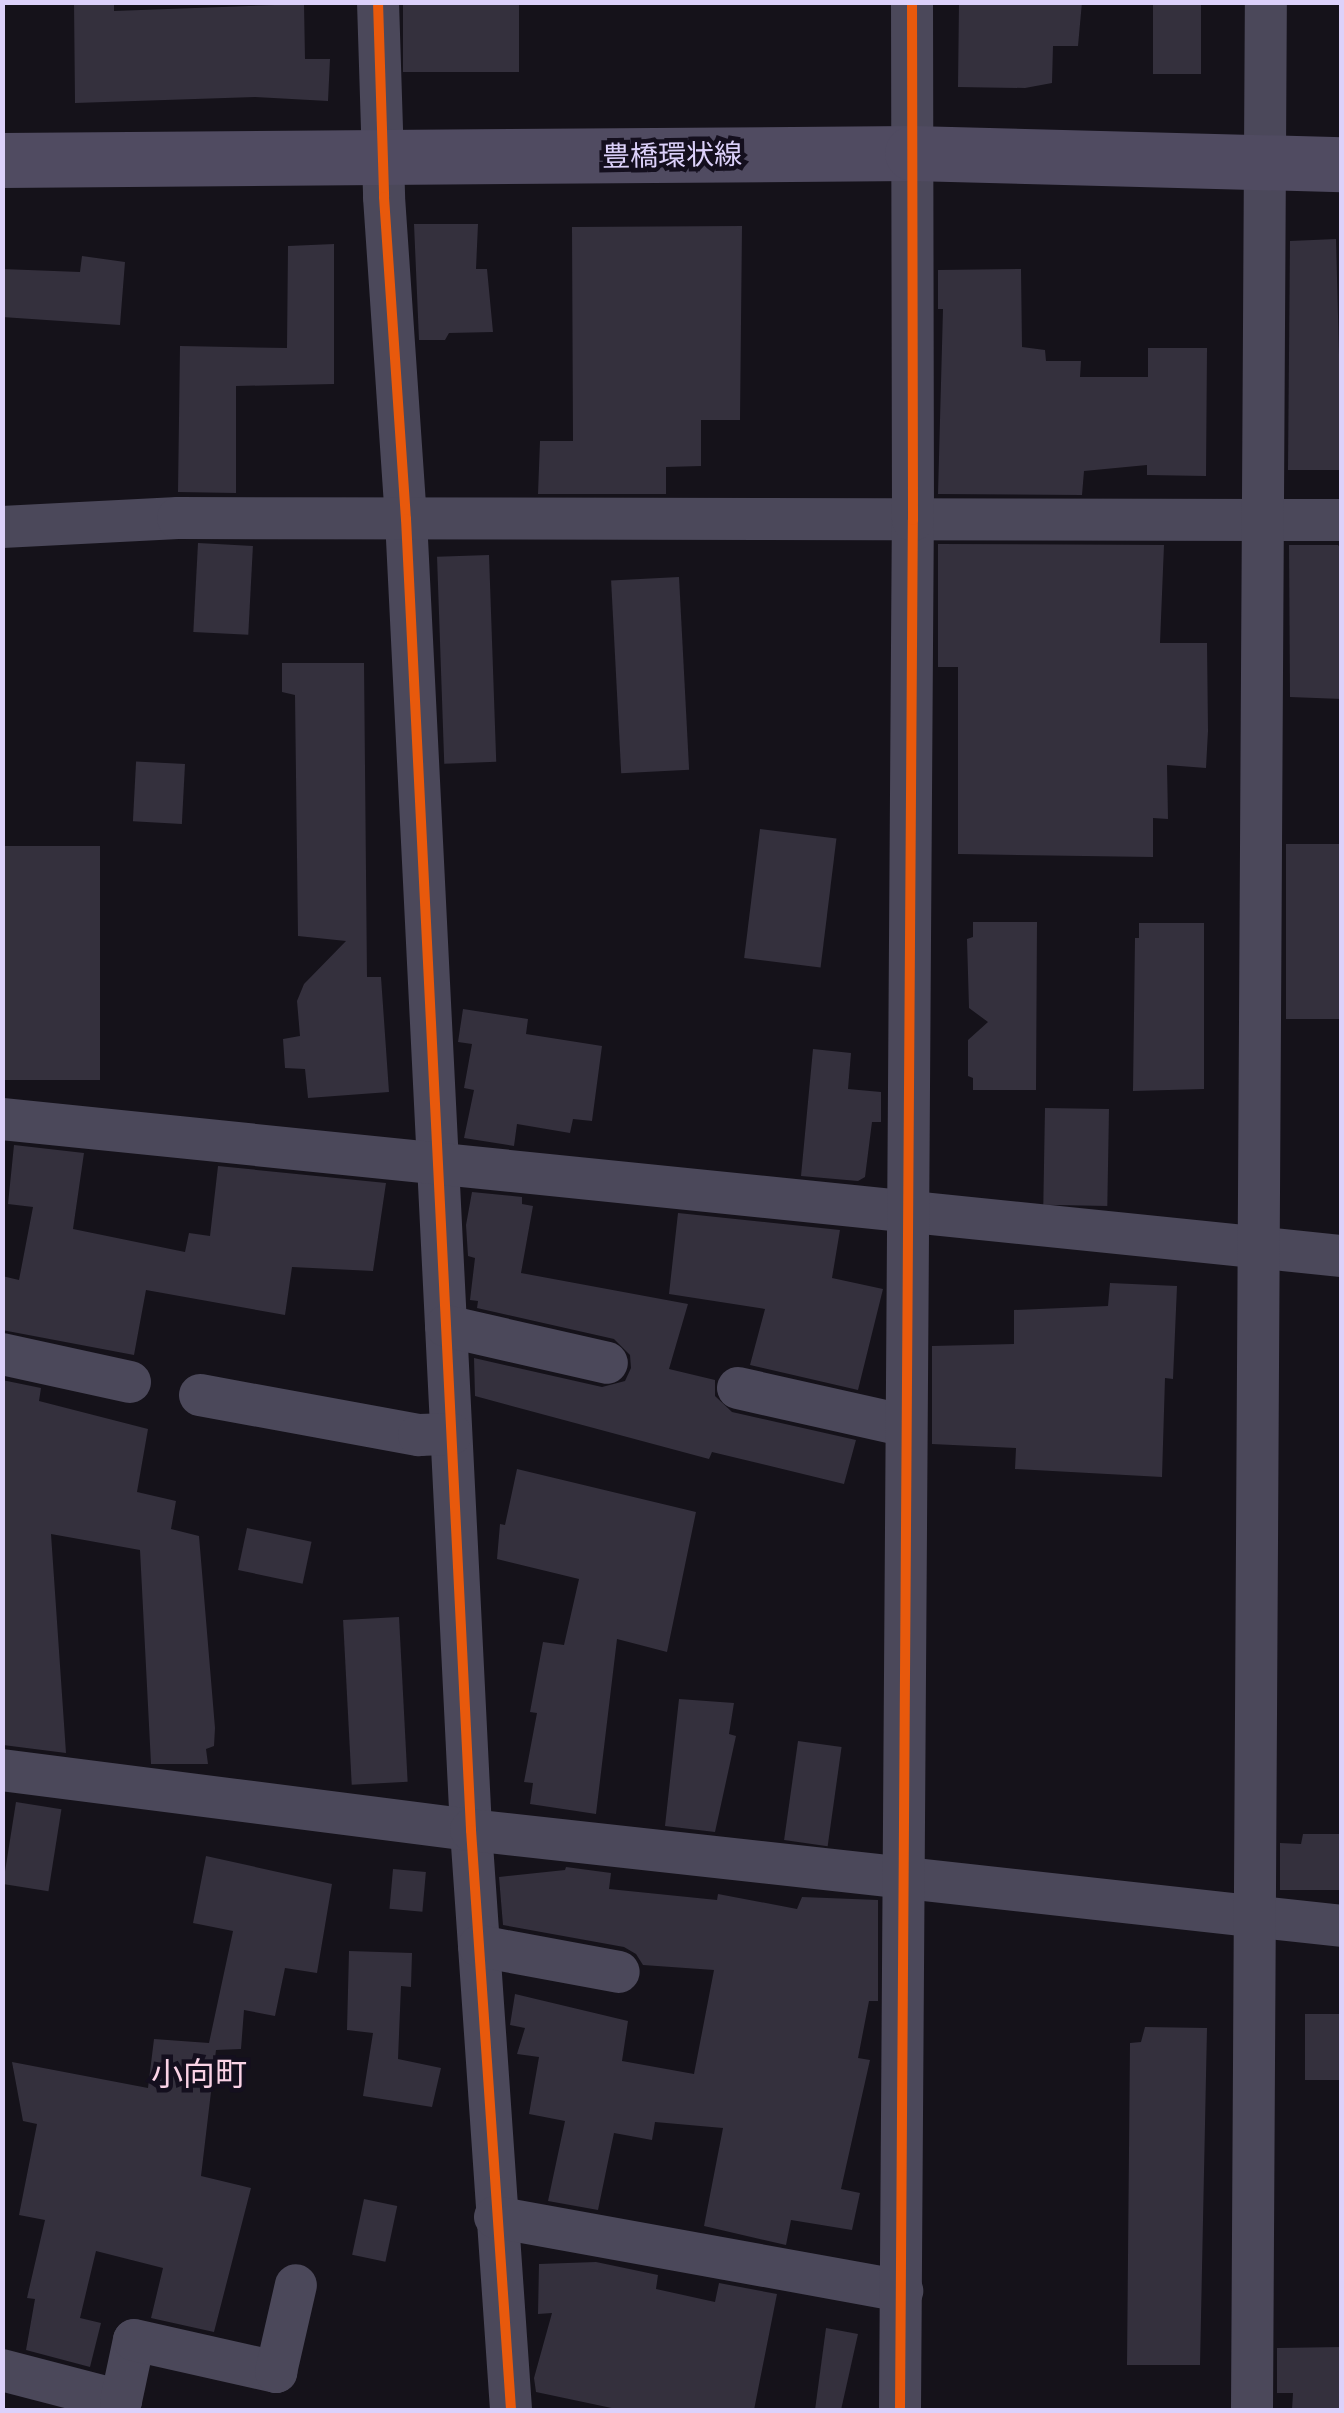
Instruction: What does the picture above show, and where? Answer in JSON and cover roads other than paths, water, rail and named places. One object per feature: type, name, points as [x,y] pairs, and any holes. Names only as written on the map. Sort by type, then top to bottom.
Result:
[{"type":"main road","name":"豊橋環状線","points":[[2,160],[912,154],[1342,164]]},
{"type":"street","points":[[378,2],[471,1830],[511,2410]]},
{"type":"street","points":[[900,2410],[913,520],[912,2]]},
{"type":"street","points":[[1252,2410],[1266,2]]},
{"type":"street","points":[[2,526],[178,518],[1342,520]]},
{"type":"street","points":[[2,1118],[1342,1256]]},
{"type":"street","points":[[446,1326],[607,1363]]},
{"type":"street","points":[[2,1354],[130,1382]]},
{"type":"street","points":[[738,1388],[906,1426]]},
{"type":"street","points":[[200,1395],[419,1435],[451,1434]]},
{"type":"street","points":[[2,1770],[471,1830],[1342,1926]]},
{"type":"street","points":[[479,1946],[619,1972]]},
{"type":"street","points":[[496,2218],[902,2292]]},
{"type":"street","points":[[2,2370],[121,2401],[134,2340],[276,2372],[296,2284]]},
{"type":"district","name":"小向町","points":[[199,2074]]}]
